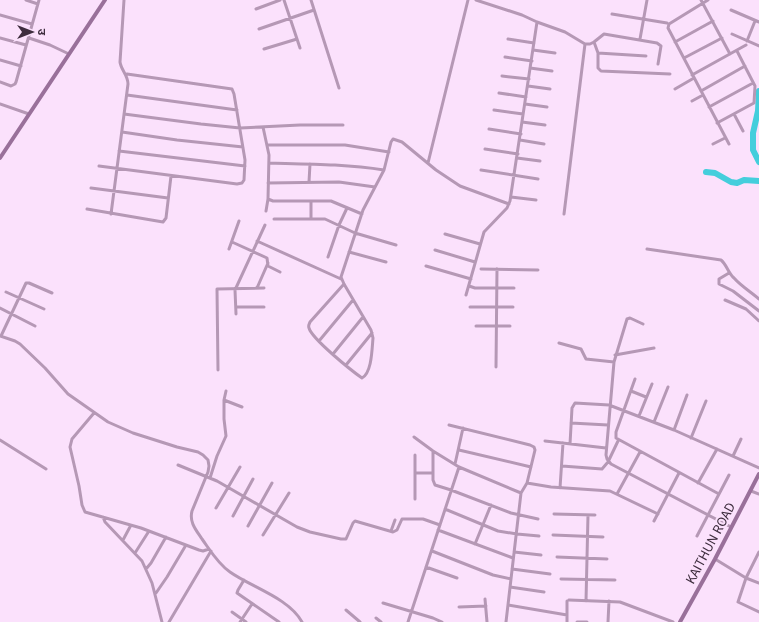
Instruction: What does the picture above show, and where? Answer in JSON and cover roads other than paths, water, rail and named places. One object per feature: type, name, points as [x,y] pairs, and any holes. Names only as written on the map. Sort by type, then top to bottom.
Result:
[{"type":"street","points":[[0,82],[12,86],[15,84],[21,66],[39,2],[26,0]]},
{"type":"street","points":[[0,158],[65,52],[105,0]]},
{"type":"street","points":[[111,214],[128,84],[127,74],[121,67],[120,62],[124,0]]},
{"type":"street","points":[[256,9],[280,0]]},
{"type":"street","points":[[284,0],[300,48]]},
{"type":"street","points":[[312,0],[339,88]]},
{"type":"street","points":[[428,163],[468,0]]},
{"type":"street","points":[[476,0],[522,14],[537,22],[565,32],[585,44],[594,42],[604,34],[640,39],[660,44],[661,48],[658,64]]},
{"type":"street","points":[[640,39],[647,0]]},
{"type":"street","points":[[708,0],[702,2],[669,24],[668,28],[729,144]]},
{"type":"street","points":[[702,2],[730,54]]},
{"type":"street","points":[[259,29],[314,10]]},
{"type":"street","points":[[731,10],[757,21],[747,41]]},
{"type":"street","points":[[612,14],[667,23]]},
{"type":"street","points":[[0,15],[32,24]]},
{"type":"street","points":[[675,42],[713,21]]},
{"type":"street","points":[[466,295],[484,232],[509,204],[511,197],[537,22]]},
{"type":"street","points":[[732,34],[759,46]]},
{"type":"street","points":[[0,38],[26,46]]},
{"type":"street","points":[[29,38],[41,41],[65,52]]},
{"type":"street","points":[[684,58],[722,38]]},
{"type":"street","points":[[264,49],[297,39]]},
{"type":"street","points":[[508,39],[534,43]]},
{"type":"street","points":[[594,42],[598,53],[598,68],[601,71],[670,74]]},
{"type":"street","points":[[564,214],[585,44]]},
{"type":"street","points":[[674,89],[693,76],[746,46]]},
{"type":"street","points":[[533,50],[555,53]]},
{"type":"street","points":[[718,123],[754,103],[755,86],[737,51]]},
{"type":"street","points":[[598,53],[646,56]]},
{"type":"street","points":[[505,57],[532,61]]},
{"type":"street","points":[[0,60],[21,66]]},
{"type":"street","points":[[701,90],[745,66]]},
{"type":"street","points":[[530,68],[552,71]]},
{"type":"street","points":[[99,166],[240,184],[244,180],[245,166],[243,147],[234,91],[229,88],[127,74]]},
{"type":"street","points":[[502,76],[529,79]]},
{"type":"street","points":[[709,107],[753,83]]},
{"type":"street","points":[[528,86],[550,89]]},
{"type":"street","points":[[499,93],[526,96]]},
{"type":"street","points":[[126,95],[237,110]]},
{"type":"street","points":[[692,101],[703,95]]},
{"type":"street","points":[[0,104],[27,114]]},
{"type":"street","points":[[525,104],[547,106]]},
{"type":"street","points":[[494,110],[524,114]]},
{"type":"street","points":[[124,114],[240,128],[343,125]]},
{"type":"street","points":[[734,114],[743,131]]},
{"type":"street","points":[[522,122],[545,124]]},
{"type":"street","points":[[264,127],[269,163],[268,199],[266,211]]},
{"type":"street","points":[[489,129],[520,134]]},
{"type":"street","points":[[122,132],[243,147]]},
{"type":"street","points":[[713,144],[725,138]]},
{"type":"street","points":[[341,279],[362,214],[384,170],[393,139],[397,139],[460,186],[509,204]]},
{"type":"street","points":[[520,140],[544,144]]},
{"type":"street","points":[[267,145],[345,145],[389,152]]},
{"type":"street","points":[[485,149],[540,161]]},
{"type":"street","points":[[119,151],[245,166]]},
{"type":"street","points":[[269,163],[358,166],[384,170]]},
{"type":"street","points":[[309,182],[310,164]]},
{"type":"street","points":[[481,170],[538,179]]},
{"type":"street","points":[[87,210],[163,222],[166,218],[171,176]]},
{"type":"street","points":[[268,183],[339,182],[375,187]]},
{"type":"street","points":[[92,188],[168,198]]},
{"type":"street","points":[[511,197],[536,200]]},
{"type":"street","points":[[268,199],[272,201],[331,201],[362,214]]},
{"type":"street","points":[[311,201],[311,219]]},
{"type":"street","points":[[328,257],[339,225],[347,208]]},
{"type":"street","points":[[274,219],[325,219],[355,233],[396,245]]},
{"type":"street","points":[[229,249],[240,221]]},
{"type":"street","points":[[236,314],[236,289],[265,225]]},
{"type":"street","points":[[445,234],[480,244]]},
{"type":"street","points":[[257,241],[341,279],[344,284],[353,300],[363,317],[372,333],[373,338],[367,374],[362,378],[333,354],[310,330],[309,324],[344,284]]},
{"type":"street","points":[[232,242],[267,258],[268,266],[280,272]]},
{"type":"street","points":[[647,249],[717,258],[724,263],[729,273],[735,279],[759,299]]},
{"type":"street","points":[[435,250],[475,262]]},
{"type":"street","points":[[349,252],[386,262]]},
{"type":"street","points":[[257,288],[268,263]]},
{"type":"street","points":[[426,266],[471,279]]},
{"type":"street","points":[[482,269],[538,270]]},
{"type":"street","points":[[496,367],[497,269]]},
{"type":"street","points":[[729,273],[719,279],[719,284],[733,291],[759,311]]},
{"type":"street","points":[[52,293],[27,283],[0,336],[20,344],[45,368],[61,387],[108,422],[133,433],[198,452],[203,455],[208,460],[208,477]]},
{"type":"street","points":[[469,286],[475,288],[514,288]]},
{"type":"street","points":[[218,370],[217,289],[264,288]]},
{"type":"street","points":[[6,292],[44,309]]},
{"type":"street","points":[[319,341],[353,300]]},
{"type":"street","points":[[725,300],[746,309],[759,321]]},
{"type":"street","points":[[236,307],[264,307]]},
{"type":"street","points":[[470,307],[513,307]]},
{"type":"street","points":[[0,308],[35,326]]},
{"type":"street","points":[[333,354],[363,317]]},
{"type":"street","points":[[643,324],[630,318],[627,319],[614,362],[606,448],[608,462],[731,526]]},
{"type":"street","points":[[476,326],[510,326]]},
{"type":"street","points":[[346,365],[372,333]]},
{"type":"street","points":[[559,343],[581,349],[586,359],[614,362]]},
{"type":"street","points":[[616,355],[654,348]]},
{"type":"street","points":[[635,379],[616,432],[615,436],[618,441],[719,494]]},
{"type":"street","points":[[639,416],[652,384]]},
{"type":"street","points":[[654,422],[668,387]]},
{"type":"street","points":[[226,391],[224,400],[226,436],[190,516],[194,528],[222,565],[244,580],[273,595],[298,615],[302,622]]},
{"type":"street","points":[[631,391],[646,397]]},
{"type":"street","points":[[674,430],[687,395]]},
{"type":"street","points":[[224,400],[242,407]]},
{"type":"street","points":[[691,438],[706,401]]},
{"type":"street","points":[[570,444],[572,408],[575,402],[609,405],[674,430],[759,468]]},
{"type":"street","points":[[94,413],[72,439],[70,447],[83,509],[88,514],[131,525],[203,551],[210,550]]},
{"type":"street","points":[[571,423],[608,425]]},
{"type":"street","points":[[449,425],[534,447],[535,452],[527,483],[521,493],[506,622]]},
{"type":"street","points":[[455,464],[463,428]]},
{"type":"street","points":[[414,437],[459,467],[521,493]]},
{"type":"street","points":[[733,456],[741,439]]},
{"type":"street","points":[[0,440],[46,469]]},
{"type":"street","points":[[545,441],[606,448]]},
{"type":"street","points":[[562,466],[602,469],[608,462],[618,441]]},
{"type":"street","points":[[560,488],[563,443]]},
{"type":"street","points":[[698,483],[717,449]]},
{"type":"street","points":[[459,450],[531,467]]},
{"type":"street","points":[[433,451],[433,482],[435,485],[519,515],[538,519]]},
{"type":"street","points":[[617,494],[640,452]]},
{"type":"street","points":[[415,455],[415,499]]},
{"type":"street","points":[[178,465],[208,477],[304,531],[344,539],[347,537],[355,521],[360,521],[391,531],[397,530],[402,519],[422,519],[440,525]]},
{"type":"street","points":[[216,508],[240,467]]},
{"type":"street","points":[[408,622],[459,467]]},
{"type":"street","points":[[415,473],[433,473]]},
{"type":"street","points":[[654,521],[679,473]]},
{"type":"street","name":"KAITHUN ROAD","points":[[680,622],[715,559],[759,474]]},
{"type":"street","points":[[697,536],[729,475]]},
{"type":"street","points":[[233,516],[253,479]]},
{"type":"street","points":[[248,526],[272,483]]},
{"type":"street","points":[[527,483],[560,488],[607,491],[617,494],[658,514]]},
{"type":"street","points":[[751,491],[759,494]]},
{"type":"street","points":[[263,535],[289,492]]},
{"type":"street","points":[[475,544],[491,505]]},
{"type":"street","points":[[445,509],[498,531],[539,536]]},
{"type":"street","points":[[554,514],[595,515]]},
{"type":"street","points":[[586,601],[588,515]]},
{"type":"street","points":[[104,517],[105,522],[142,561],[156,594],[162,622]]},
{"type":"street","points":[[391,531],[395,520]]},
{"type":"street","points":[[123,540],[131,525]]},
{"type":"street","points":[[438,530],[513,558]]},
{"type":"street","points":[[135,553],[149,531]]},
{"type":"street","points":[[553,535],[603,537]]},
{"type":"street","points":[[146,569],[151,564],[166,537]]},
{"type":"street","points":[[156,594],[186,545]]},
{"type":"street","points":[[170,622],[210,550]]},
{"type":"street","points":[[432,551],[493,574],[511,579]]},
{"type":"street","points":[[514,552],[541,554]]},
{"type":"street","points":[[759,554],[746,578],[738,602],[759,612]]},
{"type":"street","points":[[557,557],[607,559]]},
{"type":"street","points":[[715,559],[746,578],[759,583]]},
{"type":"street","points":[[426,567],[457,578]]},
{"type":"street","points":[[512,570],[550,574]]},
{"type":"street","points":[[561,579],[615,580]]},
{"type":"street","points":[[244,580],[237,593],[279,622]]},
{"type":"street","points":[[510,587],[544,592]]},
{"type":"street","points":[[485,599],[487,622]]},
{"type":"street","points":[[566,622],[568,600],[620,602],[673,622]]},
{"type":"street","points":[[608,622],[609,601]]},
{"type":"street","points":[[383,603],[442,622]]},
{"type":"street","points":[[241,620],[252,604]]},
{"type":"street","points":[[508,605],[567,615]]},
{"type":"street","points":[[459,607],[486,606]]},
{"type":"street","points":[[346,610],[360,622]]},
{"type":"street","points":[[232,612],[241,620],[246,622]]},
{"type":"street","points":[[376,618],[381,622]]},
{"type":"street","points":[[577,622],[586,622]]},
{"type":"waterway","points":[[759,91],[758,111],[753,133],[753,150],[759,162]]},
{"type":"waterway","points":[[706,172],[715,173],[731,182],[737,183],[744,180],[759,181]]}]
